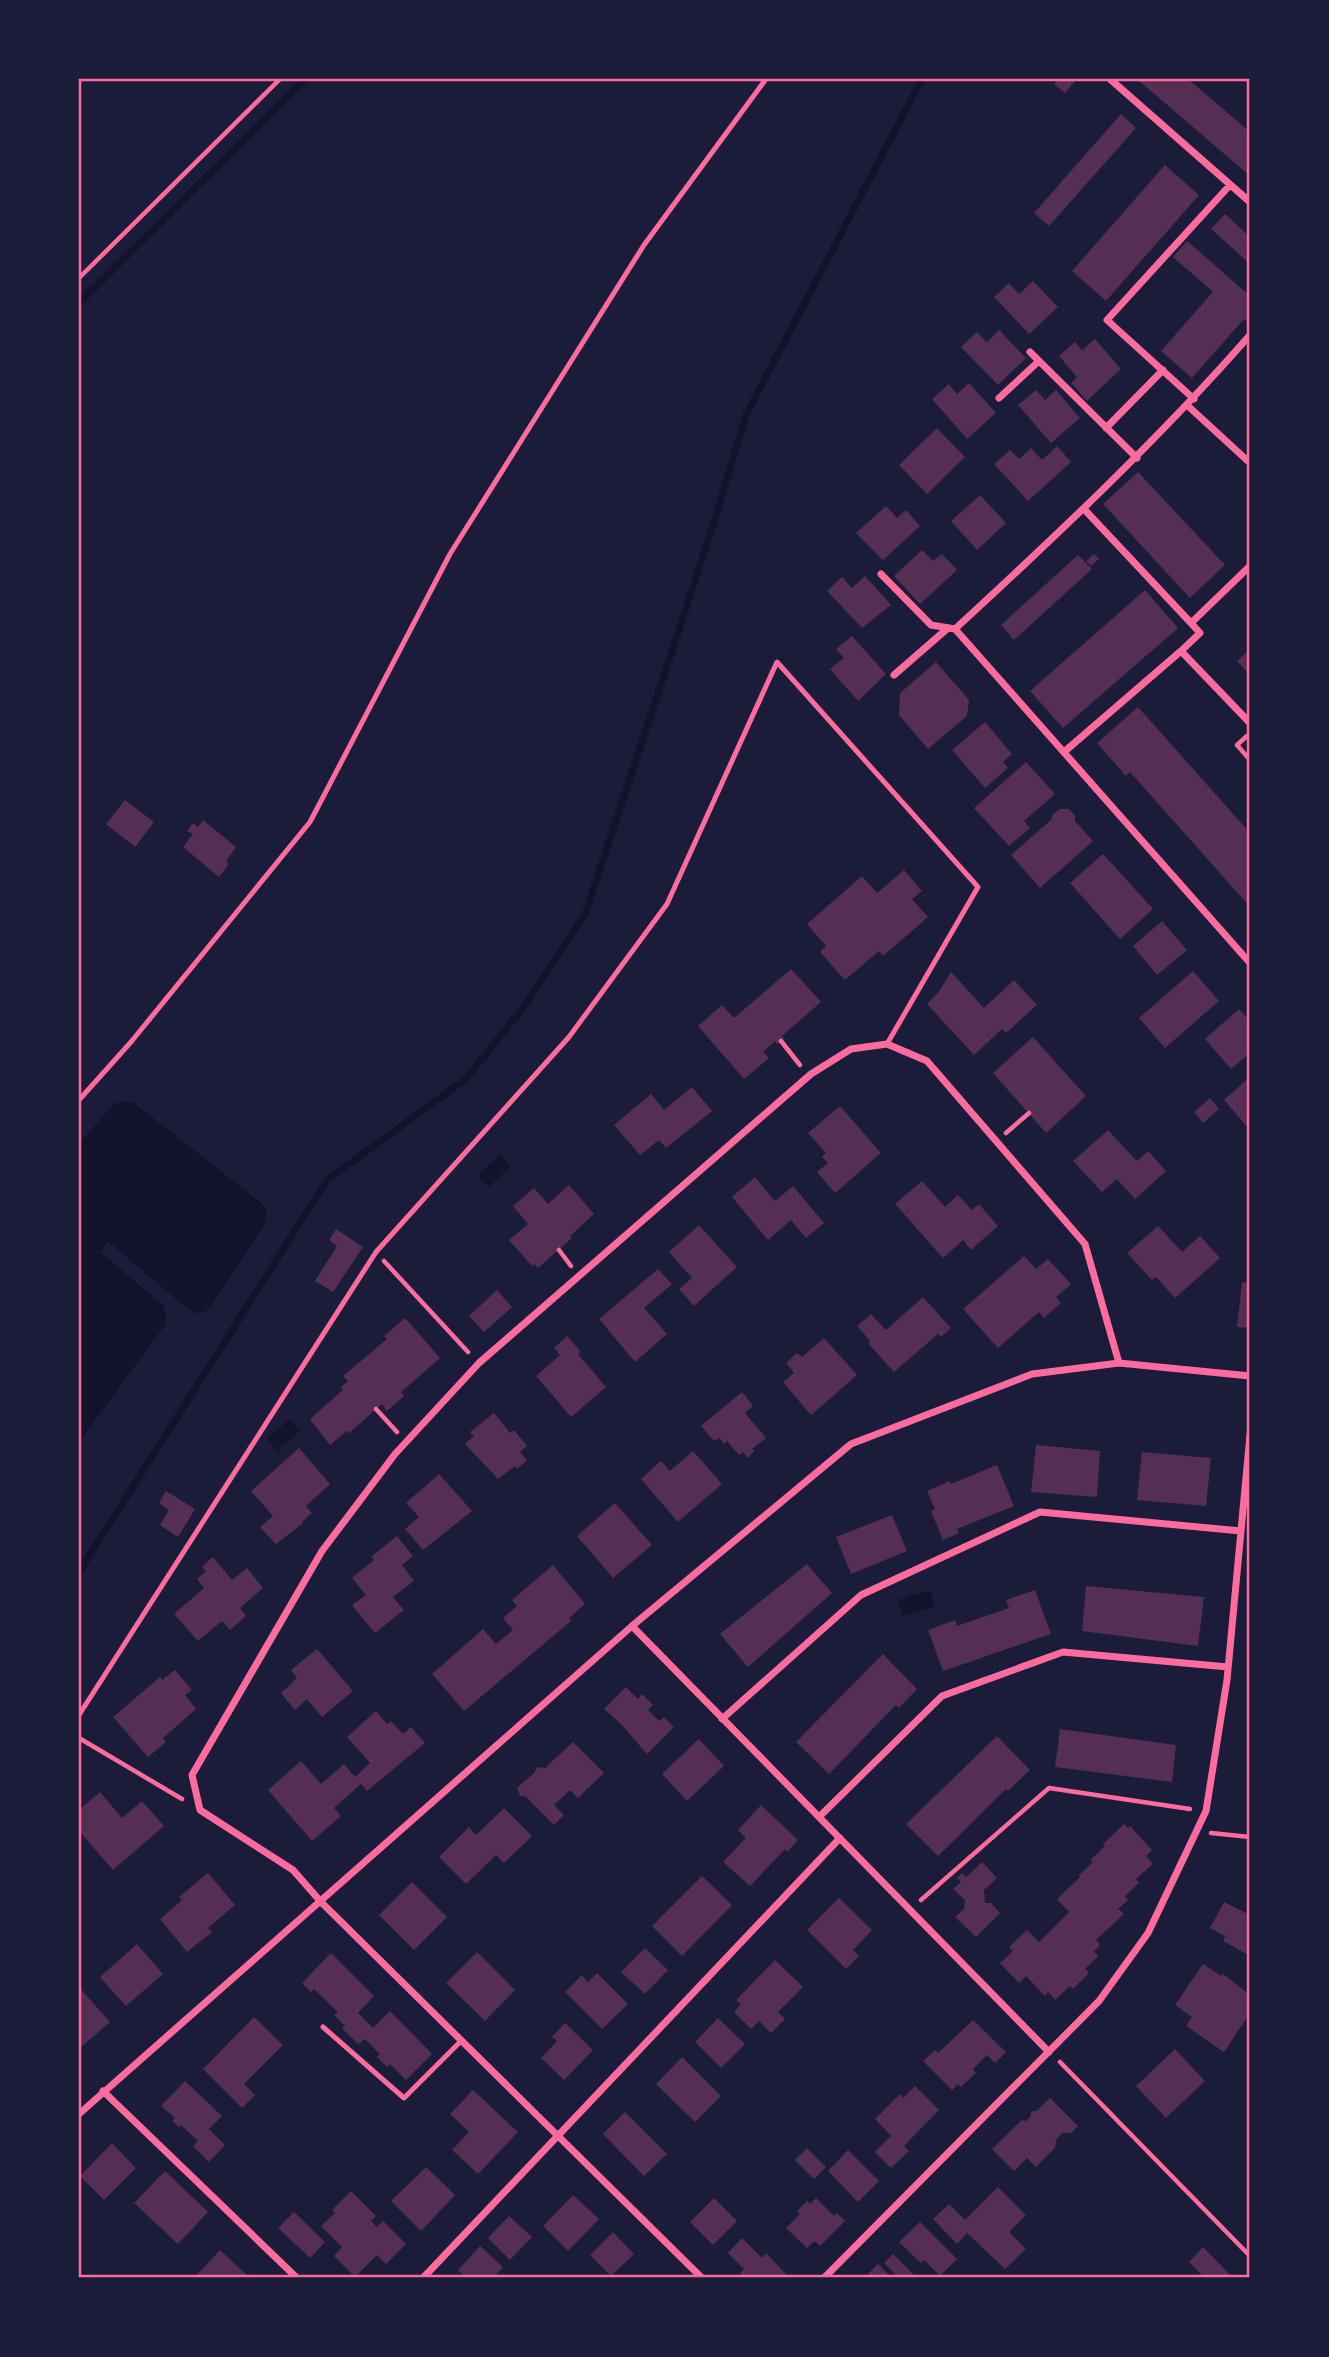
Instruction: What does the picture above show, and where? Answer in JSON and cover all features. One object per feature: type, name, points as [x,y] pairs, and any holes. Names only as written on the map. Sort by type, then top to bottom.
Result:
[{"type":"street","points":[[1110,79],[1250,202]]},
{"type":"street","points":[[1194,399],[1107,320],[1230,185]]},
{"type":"street","points":[[894,675],[951,629],[1084,509],[1188,406],[1250,335]]},
{"type":"street","points":[[1030,352],[1137,458]]},
{"type":"street","points":[[999,398],[1039,361]]},
{"type":"street","points":[[1106,428],[1163,370]]},
{"type":"street","points":[[1188,406],[1250,463]]},
{"type":"street","points":[[1064,752],[1200,633],[1084,509]]},
{"type":"street","points":[[1191,623],[1250,566]]},
{"type":"street","points":[[881,574],[931,625],[951,629],[1064,752],[1250,963]]},
{"type":"street","points":[[1181,651],[1250,723]]},
{"type":"street","points":[[702,2278],[321,1902],[293,1870],[200,1810],[192,1775],[322,1551],[406,1442],[479,1363],[809,1076],[851,1049],[887,1044],[927,1061],[1085,1244],[1119,1363]]},
{"type":"street","points":[[79,2114],[632,1626],[850,1444],[1032,1374],[1119,1363],[1250,1376]]},
{"type":"street","points":[[824,2278],[1099,2001],[1148,1933],[1206,1811],[1228,1667],[1250,1435]]},
{"type":"street","points":[[722,1718],[861,1595],[1040,1512],[1241,1531]]},
{"type":"street","points":[[632,1626],[1049,2052]]},
{"type":"street","points":[[819,1817],[942,1696],[1063,1651],[1228,1667]]},
{"type":"street","points":[[423,2278],[839,1838]]},
{"type":"street","points":[[103,2091],[297,2278]]},
{"type":"lane","points":[[79,1100],[131,1042],[310,822],[450,554],[644,246],[766,79]]},
{"type":"lane","points":[[79,1715],[376,1252],[569,1037],[667,904],[777,663],[978,887],[887,1044]]},
{"type":"lane","points":[[323,2026],[404,2098],[462,2040]]},
{"type":"path","points":[[79,278],[280,79]]},
{"type":"path","points":[[1250,733],[1237,746],[1250,760]]},
{"type":"path","points":[[781,1041],[809,1076]]},
{"type":"path","points":[[996,1141],[1029,1113]]},
{"type":"path","points":[[376,1252],[479,1363]]},
{"type":"path","points":[[376,1409],[406,1442]]},
{"type":"path","points":[[79,1738],[200,1810]]},
{"type":"path","points":[[910,1910],[1049,1788],[1206,1811]]},
{"type":"path","points":[[1196,1832],[1250,1837]]},
{"type":"path","points":[[1049,2052],[1250,2256]]},
{"type":"shaded area","points":[[123,1101],[134,1103],[259,1201],[266,1210],[265,1223],[210,1308],[200,1314],[189,1310],[108,1241],[100,1252],[163,1305],[165,1325],[79,1442],[79,1144],[114,1104]]},
{"type":"shaded area","points":[[501,1155],[511,1166],[489,1187],[478,1175]]},
{"type":"shaded area","points":[[290,1419],[300,1431],[277,1451],[267,1438]]},
{"type":"shaded area","points":[[929,1590],[935,1606],[903,1616],[898,1600]]},
{"type":"building","points":[[1059,79],[1076,80],[1065,93],[1054,84]]},
{"type":"building","points":[[1137,79],[1188,79],[1250,132],[1250,176]]},
{"type":"building","points":[[1121,114],[1136,128],[1049,226],[1034,213]]},
{"type":"building","points":[[1165,165],[1199,195],[1106,301],[1072,271]]},
{"type":"building","points":[[1225,214],[1250,237],[1250,264],[1211,229]]},
{"type":"building","points":[[1187,241],[1250,296],[1250,324],[1244,319],[1192,378],[1161,351],[1213,292],[1173,257]]},
{"type":"building","points":[[1033,281],[1058,307],[1029,334],[994,297],[1009,283],[1019,294]]},
{"type":"building","points":[[999,330],[1026,358],[998,385],[961,347],[977,332],[987,342]]},
{"type":"building","points":[[1095,339],[1121,369],[1087,401],[1071,383],[1077,377],[1059,356],[1075,342],[1082,350]]},
{"type":"building","points":[[969,383],[996,413],[967,439],[932,399],[949,384],[957,394]]},
{"type":"building","points":[[1036,390],[1045,400],[1056,390],[1080,418],[1051,443],[1018,405]]},
{"type":"building","points":[[937,428],[965,457],[927,494],[899,465]]},
{"type":"building","points":[[1057,446],[1071,462],[1028,501],[994,464],[1010,450],[1019,459],[1031,448],[1042,460]]},
{"type":"building","points":[[1138,472],[1225,565],[1190,598],[1103,504]]},
{"type":"building","points":[[980,495],[1006,523],[977,550],[951,521]]},
{"type":"building","points":[[886,506],[897,518],[906,510],[920,526],[883,560],[856,533]]},
{"type":"building","points":[[922,550],[933,561],[942,554],[957,570],[920,604],[894,576]]},
{"type":"building","points":[[1094,554],[1099,559],[1091,566],[1086,561]]},
{"type":"building","points":[[1078,555],[1092,569],[1014,640],[1001,625]]},
{"type":"building","points":[[865,576],[891,605],[862,628],[827,591],[842,577],[852,588]]},
{"type":"building","points":[[1145,590],[1178,628],[1063,728],[1030,691]]},
{"type":"building","points":[[852,636],[886,674],[858,701],[830,669],[844,658],[836,649]]},
{"type":"building","points":[[1250,649],[1250,675],[1237,661]]},
{"type":"building","points":[[936,662],[969,700],[967,716],[928,749],[899,715],[900,693]]},
{"type":"building","points":[[1138,707],[1250,833],[1250,907],[1130,772],[1126,776],[1097,743]]},
{"type":"building","points":[[985,722],[1012,754],[1003,762],[1008,768],[985,788],[952,750]]},
{"type":"building","points":[[1026,762],[1055,794],[1024,821],[1030,828],[1009,846],[974,808]]},
{"type":"building","points":[[125,800],[154,822],[135,847],[106,824]]},
{"type":"building","points":[[1060,809],[1069,809],[1075,816],[1075,821],[1093,841],[1040,888],[1011,855]]},
{"type":"building","points":[[203,820],[236,847],[226,861],[229,864],[219,877],[183,847],[193,834],[187,831],[193,823],[198,827]]},
{"type":"building","points":[[1103,854],[1153,909],[1120,939],[1070,883]]},
{"type":"building","points":[[904,870],[922,891],[912,899],[928,917],[883,956],[879,951],[845,980],[820,952],[826,946],[807,924],[862,876],[877,893]]},
{"type":"building","points":[[1162,921],[1187,950],[1157,975],[1133,946]]},
{"type":"building","points":[[791,969],[821,1002],[782,1036],[784,1038],[781,1041],[777,1044],[775,1041],[763,1052],[769,1058],[744,1079],[698,1026],[722,1005],[734,1018]]},
{"type":"building","points":[[1193,971],[1219,1001],[1165,1048],[1139,1018]]},
{"type":"building","points":[[951,972],[984,1008],[1014,980],[1037,1005],[1006,1033],[1002,1029],[974,1055],[927,1004],[938,993]]},
{"type":"building","points":[[1239,1009],[1250,1021],[1250,1053],[1231,1069],[1205,1039]]},
{"type":"building","points":[[1033,1037],[1086,1096],[1046,1133],[993,1073]]},
{"type":"building","points":[[1250,1077],[1250,1130],[1224,1100]]},
{"type":"building","points":[[692,1087],[712,1111],[666,1148],[659,1140],[640,1155],[614,1125],[651,1094],[664,1110]]},
{"type":"building","points":[[1210,1098],[1219,1109],[1203,1123],[1194,1112]]},
{"type":"building","points":[[840,1106],[881,1153],[835,1193],[817,1172],[828,1163],[822,1157],[826,1153],[808,1133]]},
{"type":"building","points":[[1108,1130],[1137,1161],[1148,1151],[1166,1171],[1135,1199],[1117,1179],[1102,1192],[1073,1161]]},
{"type":"building","points":[[755,1177],[775,1201],[793,1186],[824,1223],[806,1238],[791,1220],[768,1240],[732,1197]]},
{"type":"building","points":[[922,1181],[945,1207],[958,1195],[972,1210],[979,1204],[998,1226],[971,1250],[963,1240],[943,1258],[895,1204]]},
{"type":"building","points":[[569,1185],[594,1214],[538,1268],[534,1264],[532,1266],[509,1240],[528,1224],[513,1206],[534,1188],[548,1204]]},
{"type":"building","points":[[699,1225],[737,1267],[694,1306],[679,1289],[692,1278],[669,1252]]},
{"type":"building","points":[[1158,1226],[1182,1252],[1200,1236],[1220,1258],[1175,1298],[1156,1277],[1152,1280],[1127,1253]]},
{"type":"building","points":[[336,1229],[363,1247],[333,1292],[315,1281],[337,1246],[329,1240]]},
{"type":"building","points":[[1024,1256],[1036,1269],[1048,1259],[1071,1284],[1056,1297],[1061,1303],[1044,1318],[1039,1312],[998,1348],[963,1309]]},
{"type":"building","points":[[658,1269],[672,1284],[644,1308],[667,1334],[635,1362],[599,1319]]},
{"type":"building","points":[[1242,1282],[1250,1283],[1250,1328],[1237,1327]]},
{"type":"building","points":[[497,1290],[512,1307],[484,1332],[469,1316]]},
{"type":"building","points":[[923,1297],[951,1328],[941,1337],[938,1334],[894,1372],[857,1326],[871,1314],[886,1330]]},
{"type":"building","points":[[405,1318],[440,1358],[401,1392],[404,1396],[387,1411],[382,1404],[349,1433],[347,1431],[330,1445],[310,1419],[343,1390],[341,1387],[348,1381],[343,1376],[387,1339],[384,1336]]},
{"type":"building","points":[[567,1336],[581,1352],[578,1354],[606,1387],[571,1417],[536,1376],[560,1355],[554,1348]]},
{"type":"building","points":[[824,1338],[857,1375],[811,1415],[783,1382],[794,1373],[786,1363],[797,1353],[802,1357]]},
{"type":"building","points":[[742,1392],[753,1406],[745,1413],[766,1438],[752,1449],[755,1451],[747,1458],[743,1452],[739,1455],[727,1441],[724,1444],[719,1438],[714,1441],[701,1426]]},
{"type":"building","points":[[494,1413],[510,1433],[514,1430],[527,1446],[520,1452],[527,1460],[498,1479],[465,1444],[474,1436],[470,1432]]},
{"type":"building","points":[[1036,1445],[1100,1451],[1097,1497],[1031,1492]]},
{"type":"building","points":[[299,1448],[330,1484],[306,1506],[312,1513],[303,1523],[276,1544],[260,1527],[273,1516],[251,1491]]},
{"type":"building","points":[[693,1451],[722,1484],[678,1522],[641,1479],[661,1461],[670,1471]]},
{"type":"building","points":[[1142,1452],[1211,1458],[1206,1506],[1137,1500]]},
{"type":"building","points":[[997,1465],[1014,1506],[957,1529],[959,1533],[943,1540],[931,1511],[935,1509],[927,1491]]},
{"type":"building","points":[[439,1474],[472,1511],[423,1550],[405,1529],[419,1517],[406,1503]]},
{"type":"building","points":[[166,1491],[195,1509],[178,1537],[160,1525],[169,1510],[159,1503]]},
{"type":"building","points":[[615,1503],[652,1545],[613,1578],[577,1536]]},
{"type":"building","points":[[892,1515],[907,1551],[851,1574],[836,1537]]},
{"type":"building","points":[[397,1536],[413,1556],[402,1565],[414,1581],[393,1597],[404,1610],[375,1633],[352,1605],[366,1595],[352,1578],[374,1560],[371,1557]]},
{"type":"building","points":[[213,1557],[232,1580],[247,1568],[263,1588],[240,1608],[246,1616],[230,1630],[222,1621],[198,1641],[174,1614],[204,1588],[197,1579],[206,1571],[202,1567]]},
{"type":"building","points":[[807,1564],[832,1593],[748,1667],[720,1634]]},
{"type":"building","points":[[553,1565],[585,1604],[569,1618],[571,1621],[464,1711],[432,1674],[483,1629],[496,1644],[513,1630],[503,1618],[517,1606],[512,1600]]},
{"type":"building","points":[[1086,1586],[1204,1597],[1198,1646],[1082,1631]]},
{"type":"building","points":[[1035,1590],[1051,1634],[943,1671],[928,1630],[955,1620],[957,1626],[1009,1608],[1006,1600]]},
{"type":"building","points":[[317,1649],[353,1691],[322,1717],[307,1699],[295,1710],[281,1693],[297,1678],[291,1670]]},
{"type":"building","points":[[883,1654],[917,1689],[899,1708],[896,1705],[829,1774],[796,1742]]},
{"type":"building","points":[[175,1670],[192,1690],[185,1695],[196,1709],[163,1738],[166,1742],[148,1757],[113,1717],[160,1677],[162,1680]]},
{"type":"building","points":[[626,1687],[638,1699],[642,1694],[653,1705],[648,1710],[659,1721],[664,1717],[674,1727],[647,1754],[604,1709]]},
{"type":"building","points":[[376,1711],[387,1724],[391,1721],[403,1734],[411,1727],[425,1743],[367,1791],[361,1784],[334,1808],[341,1816],[312,1841],[268,1790],[301,1761],[321,1784],[344,1764],[355,1777],[370,1763],[347,1737]]},
{"type":"building","points":[[1060,1729],[1176,1745],[1172,1782],[1055,1767]]},
{"type":"building","points":[[997,1736],[1030,1770],[1008,1791],[1006,1789],[938,1856],[906,1824]]},
{"type":"building","points":[[699,1739],[724,1766],[687,1801],[662,1774]]},
{"type":"building","points":[[573,1742],[604,1773],[578,1798],[570,1790],[554,1805],[564,1815],[554,1825],[525,1796],[520,1796],[517,1788],[537,1767],[545,1768]]},
{"type":"building","points":[[100,1792],[122,1818],[142,1801],[164,1826],[113,1870],[79,1831],[79,1810]]},
{"type":"building","points":[[761,1805],[798,1840],[787,1852],[785,1849],[750,1886],[723,1862],[746,1838],[738,1830]]},
{"type":"building","points":[[504,1808],[532,1836],[504,1863],[496,1855],[466,1884],[439,1857],[469,1827],[476,1835]]},
{"type":"building","points":[[1124,1824],[1128,1828],[1130,1826],[1152,1850],[1146,1856],[1153,1864],[1136,1879],[1139,1883],[1125,1896],[1128,1900],[1118,1909],[1124,1914],[1096,1940],[1100,1945],[1094,1951],[1098,1956],[1085,1969],[1089,1973],[1073,1989],[1070,1986],[1055,2000],[1048,1992],[1045,1996],[1026,1976],[1019,1983],[1000,1963],[1013,1951],[1009,1947],[1027,1930],[1039,1942],[1069,1912],[1057,1899],[1080,1877],[1093,1862],[1090,1860],[1105,1846],[1103,1844]]},
{"type":"building","points":[[982,1862],[997,1878],[984,1890],[985,1903],[991,1903],[1000,1913],[976,1937],[955,1917],[964,1909],[965,1900],[953,1889],[961,1882],[957,1878],[962,1873],[966,1877]]},
{"type":"building","points":[[208,1873],[235,1905],[208,1928],[212,1932],[187,1952],[160,1919],[182,1900],[179,1897]]},
{"type":"building","points":[[702,1876],[732,1905],[682,1956],[652,1926]]},
{"type":"building","points":[[412,1882],[447,1917],[414,1950],[379,1915]]},
{"type":"building","points":[[839,1898],[872,1930],[853,1950],[859,1956],[846,1969],[807,1930]]},
{"type":"building","points":[[1224,1902],[1248,1914],[1250,1909],[1250,1956],[1223,1941],[1225,1936],[1210,1928]]},
{"type":"building","points":[[137,1944],[163,1974],[126,2006],[100,1977]]},
{"type":"building","points":[[645,1948],[668,1970],[645,1994],[621,1972]]},
{"type":"building","points":[[477,1952],[515,1990],[485,2021],[446,1983]]},
{"type":"building","points":[[331,1953],[374,1996],[358,2013],[373,2028],[390,2011],[432,2054],[406,2080],[390,2064],[387,2067],[377,2057],[380,2054],[365,2039],[358,2044],[342,2028],[345,2026],[334,2015],[338,2012],[314,1989],[311,1992],[302,1983]]},
{"type":"building","points":[[775,1960],[803,1987],[778,2012],[785,2019],[771,2033],[759,2021],[751,2029],[734,2012],[741,2004],[736,2000]]},
{"type":"building","points":[[1203,1964],[1221,1976],[1223,1974],[1250,1995],[1250,2013],[1224,2052],[1186,2026],[1192,2017],[1175,2005]]},
{"type":"building","points":[[597,1973],[628,2004],[602,2029],[565,1992],[582,1975],[588,1982]]},
{"type":"building","points":[[79,1987],[110,2022],[79,2049]]},
{"type":"building","points":[[254,2017],[283,2045],[244,2084],[255,2095],[242,2108],[203,2069]]},
{"type":"building","points":[[718,2018],[745,2044],[721,2068],[695,2042]]},
{"type":"building","points":[[973,2020],[1006,2052],[995,2063],[987,2055],[973,2069],[976,2073],[961,2087],[958,2084],[952,2090],[923,2061],[935,2050],[938,2053]]},
{"type":"building","points":[[565,2023],[593,2050],[564,2080],[541,2058],[557,2041],[552,2037]]},
{"type":"building","points":[[1175,2049],[1205,2081],[1166,2118],[1136,2086]]},
{"type":"building","points":[[682,2057],[721,2096],[695,2122],[656,2084]]},
{"type":"building","points":[[185,2081],[222,2116],[209,2129],[225,2145],[209,2162],[193,2146],[198,2141],[181,2125],[179,2127],[172,2121],[175,2118],[161,2106]]},
{"type":"building","points":[[915,2086],[939,2110],[904,2146],[909,2151],[891,2168],[875,2152],[891,2136],[875,2119],[900,2094],[903,2098]]},
{"type":"building","points":[[473,2090],[518,2132],[478,2174],[452,2150],[469,2132],[450,2114]]},
{"type":"building","points":[[1050,2098],[1078,2126],[1071,2133],[1062,2133],[1056,2140],[1055,2148],[1036,2167],[1027,2158],[1014,2171],[992,2149],[1022,2120],[1026,2121],[1031,2116],[1031,2111],[1036,2111]]},
{"type":"building","points":[[625,2112],[667,2154],[644,2176],[603,2134]]},
{"type":"building","points":[[112,2143],[136,2168],[104,2200],[80,2176]]},
{"type":"building","points":[[807,2148],[826,2167],[814,2179],[795,2160]]},
{"type":"building","points":[[848,2150],[879,2181],[858,2202],[828,2171]]},
{"type":"building","points":[[426,2167],[455,2195],[421,2231],[391,2201]]},
{"type":"building","points":[[165,2171],[208,2212],[178,2244],[134,2203]]},
{"type":"building","points":[[998,2187],[1026,2215],[1009,2232],[1026,2249],[1005,2269],[967,2233],[957,2244],[933,2219],[949,2204],[965,2220]]},
{"type":"building","points":[[351,2191],[376,2216],[371,2221],[377,2227],[383,2221],[406,2244],[386,2264],[377,2255],[355,2277],[334,2256],[342,2247],[321,2226],[335,2213],[332,2210]]},
{"type":"building","points":[[573,2195],[599,2219],[568,2251],[543,2226]]},
{"type":"building","points":[[714,2198],[737,2221],[713,2245],[690,2222]]},
{"type":"building","points":[[816,2198],[834,2216],[837,2213],[845,2221],[820,2246],[814,2241],[807,2248],[786,2228],[800,2214],[797,2211],[807,2201],[810,2204]]},
{"type":"building","points":[[294,2212],[325,2242],[310,2258],[278,2228]]},
{"type":"building","points":[[509,2216],[532,2237],[510,2260],[488,2238]]},
{"type":"building","points":[[920,2222],[957,2259],[940,2276],[924,2260],[921,2263],[899,2242]]},
{"type":"building","points":[[613,2232],[634,2254],[611,2276],[590,2255]]},
{"type":"building","points":[[742,2238],[762,2258],[766,2253],[789,2277],[745,2278],[740,2273],[744,2269],[728,2253]]},
{"type":"building","points":[[480,2246],[503,2267],[493,2278],[466,2278],[458,2270]]},
{"type":"building","points":[[1203,2247],[1233,2278],[1205,2278],[1189,2262]]},
{"type":"building","points":[[220,2250],[249,2277],[194,2278]]},
{"type":"building","points":[[893,2254],[914,2275],[910,2278],[899,2278],[884,2263]]},
{"type":"building","points":[[878,2264],[892,2278],[864,2278]]},
{"type":"waterway","points":[[79,303],[305,79]]},
{"type":"waterway","points":[[79,1572],[327,1180],[466,1079],[526,1004],[586,912],[711,532],[746,415],[922,79]]}]
